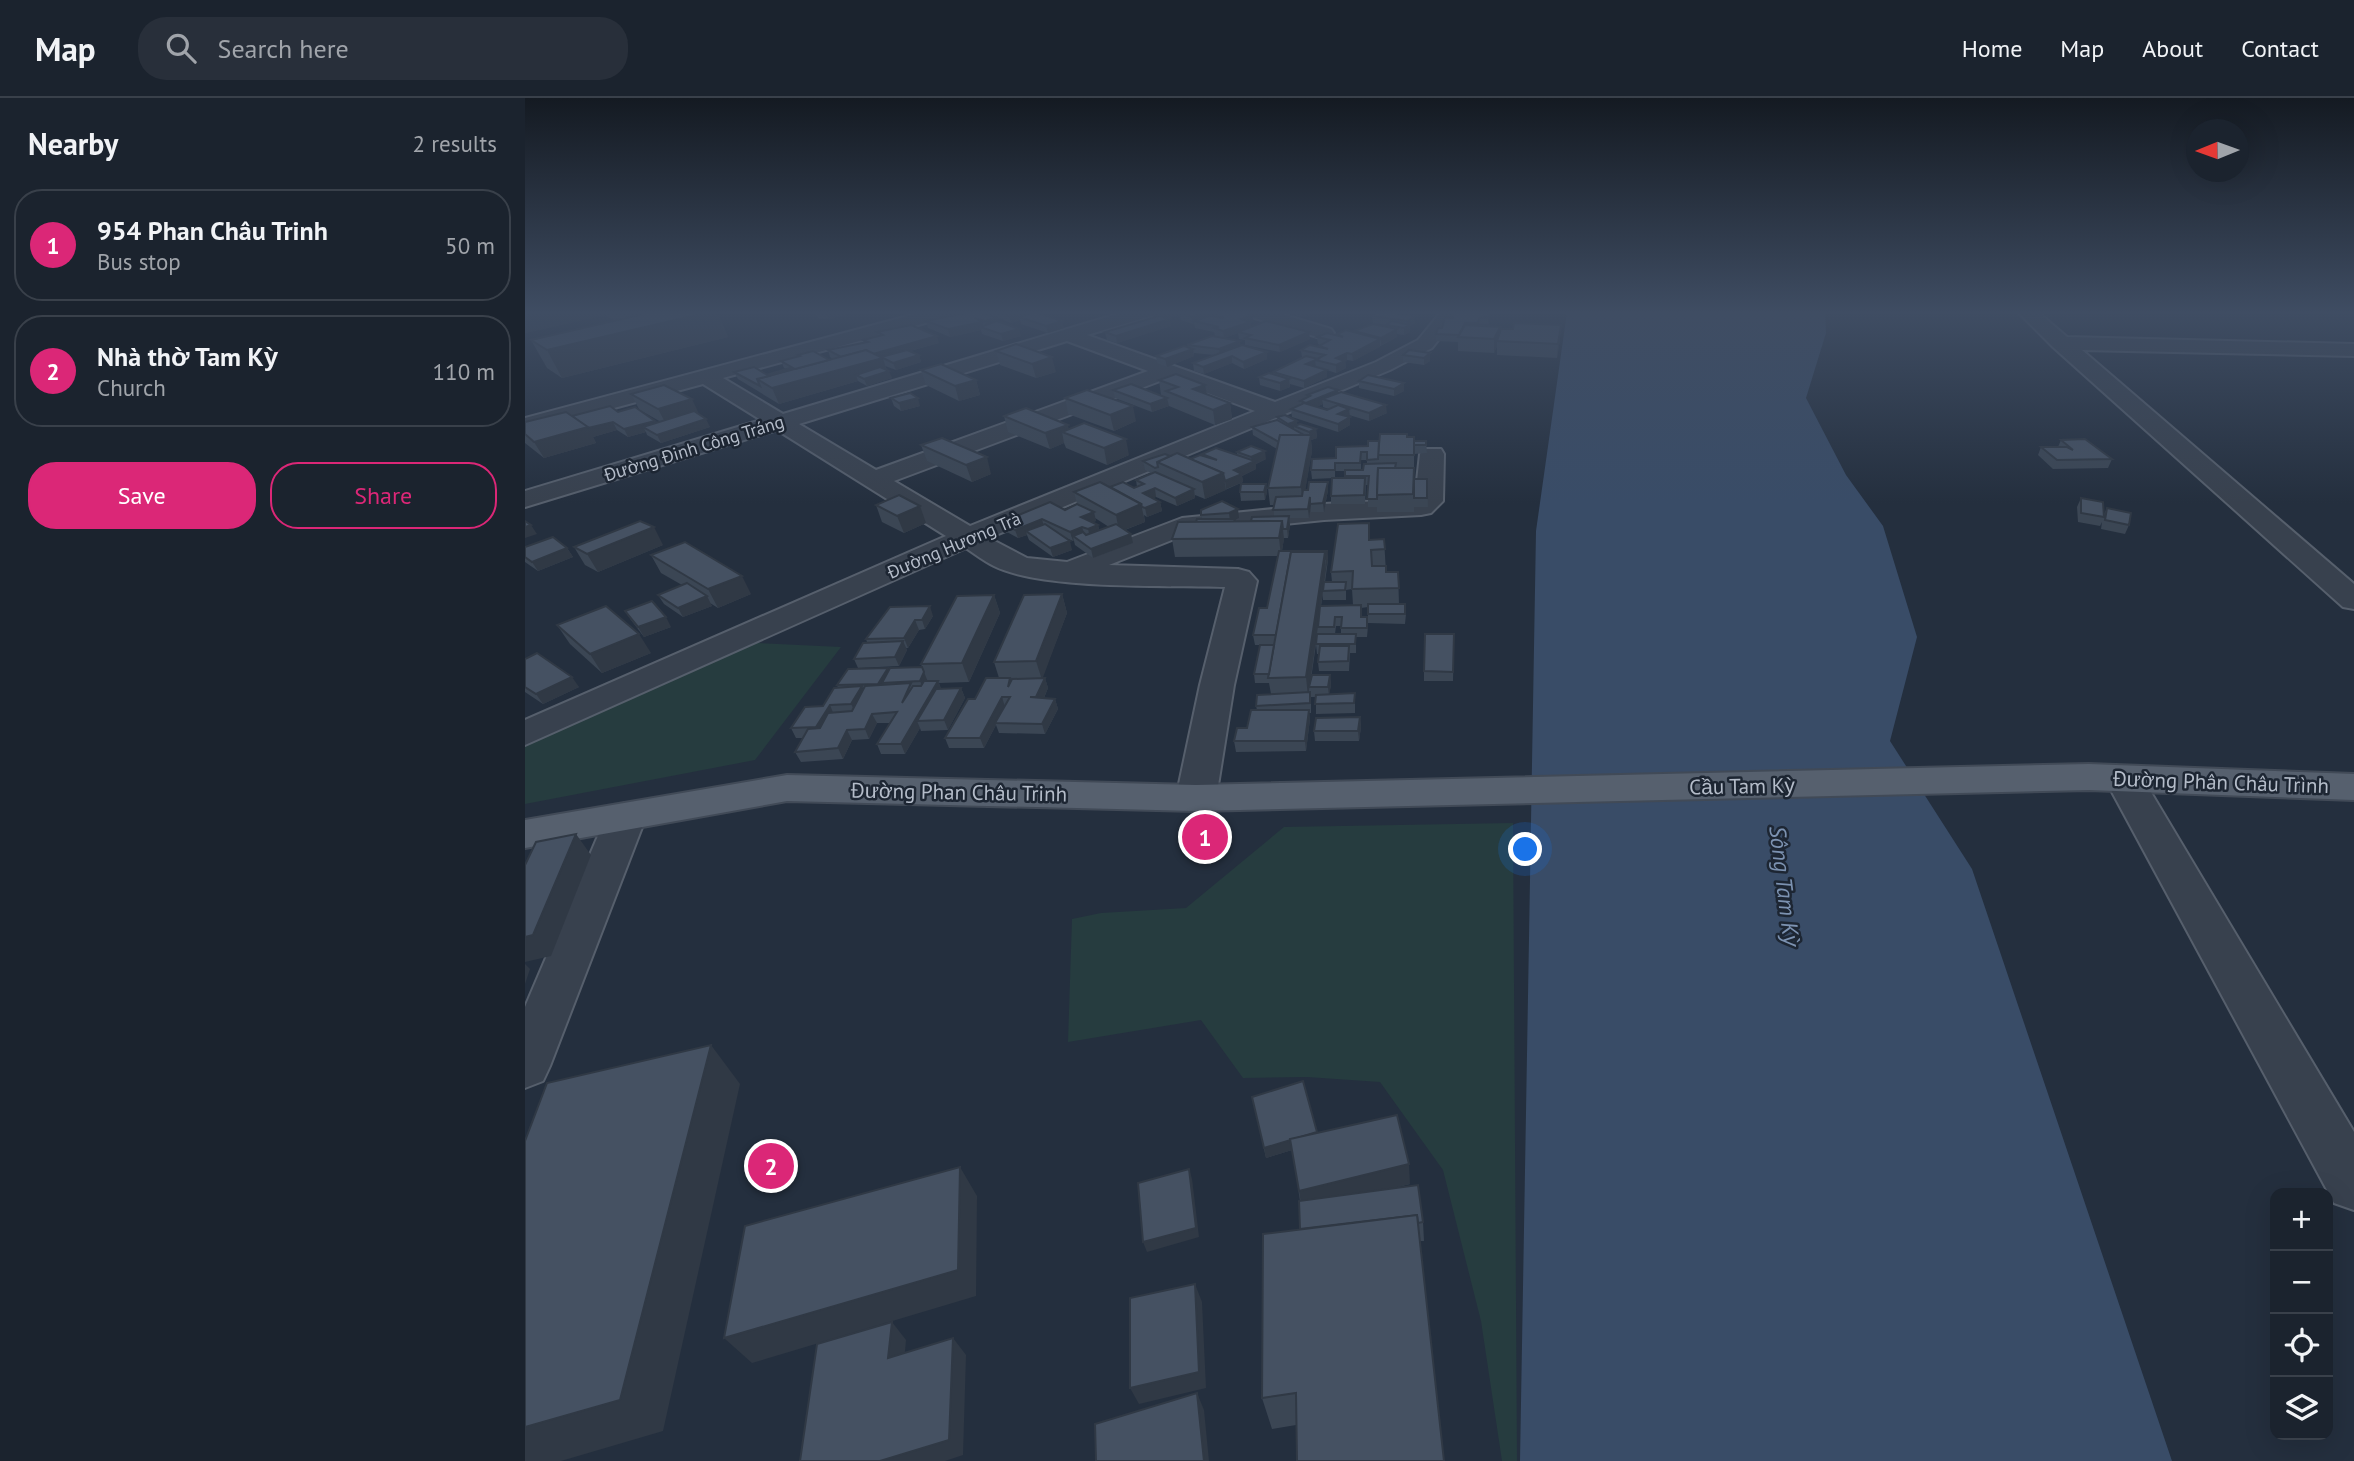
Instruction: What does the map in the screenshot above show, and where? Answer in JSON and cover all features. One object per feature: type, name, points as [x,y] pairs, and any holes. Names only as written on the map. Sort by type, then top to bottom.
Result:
[{"type":"main road","name":"Đường Phân Châu Trình","points":[[2106,778],[2354,787]]},
{"type":"main road","name":"Cầu Tam Kỳ","points":[[1396,795],[2106,778]]},
{"type":"main road","name":"Đường Phan Châu Trinh","points":[[525,834],[787,788],[1196,798],[1396,795]]},
{"type":"street","points":[[525,425],[705,376],[1005,560],[1066,571],[1150,576],[1233,576],[1242,581],[1217,685],[1196,798]]},
{"type":"street","name":"Đường Đinh Công Tráng","points":[[525,499],[935,376]]},
{"type":"street","points":[[874,479],[1158,376]]},
{"type":"street","points":[[1178,376],[1277,411]]},
{"type":"street","name":"Đường Hương Trà","points":[[525,734],[968,537],[1277,411],[1357,376]]},
{"type":"street","points":[[2097,376],[2354,600]]},
{"type":"street","points":[[1066,571],[1182,526],[1324,512],[1421,507],[1430,501],[1432,454]]},
{"type":"street","points":[[2106,778],[2354,1184]]},
{"type":"street","points":[[525,1066],[627,817]]},
{"type":"green space","points":[[735,642],[841,647],[755,760],[525,804],[525,741]]},
{"type":"green space","points":[[1513,823],[1517,1461],[1502,1461],[1481,1321],[1443,1170],[1380,1082],[1307,1077],[1243,1078],[1201,1020],[1068,1042],[1072,919],[1101,913],[1186,908],[1284,827]]},
{"type":"water","name":"Sông Tam Kỳ","points":[[1558,376],[1813,376],[1806,398],[1846,475],[1883,526],[1917,637],[1890,741],[1972,869],[2172,1461],[1520,1461],[1536,531]]},
{"type":"building","points":[[741,376],[769,376],[757,379],[760,386]]},
{"type":"building","points":[[770,376],[818,376],[772,388],[757,379]]},
{"type":"building","points":[[933,376],[966,376],[976,380],[955,386]]},
{"type":"building","points":[[1180,376],[1205,385],[1193,389],[1230,403],[1213,410],[1166,391],[1178,387],[1159,380]]},
{"type":"building","points":[[1278,376],[1289,379],[1280,383],[1259,377]]},
{"type":"building","points":[[1285,376],[1315,376],[1304,381]]},
{"type":"building","points":[[1371,376],[1404,383],[1394,389],[1359,381]]},
{"type":"building","points":[[1131,384],[1167,398],[1150,404],[1113,390]]},
{"type":"building","points":[[664,385],[692,399],[658,409],[631,394]]},
{"type":"building","points":[[1328,387],[1338,390],[1306,403],[1300,401],[1310,396],[1307,395]]},
{"type":"building","points":[[1087,390],[1133,406],[1110,415],[1065,398]]},
{"type":"building","points":[[1341,392],[1386,405],[1369,413],[1322,399]]},
{"type":"building","points":[[910,393],[918,398],[899,403],[891,398]]},
{"type":"building","points":[[1304,403],[1327,410],[1338,405],[1349,409],[1338,414],[1350,417],[1338,424],[1291,409]]},
{"type":"building","points":[[610,406],[618,412],[635,407],[655,421],[624,429],[613,422],[588,428],[572,416]]},
{"type":"building","points":[[1026,408],[1068,425],[1045,433],[1004,416]]},
{"type":"building","points":[[694,411],[706,419],[657,435],[643,427]]},
{"type":"building","points":[[566,412],[588,427],[534,442],[525,434],[525,422]]},
{"type":"building","points":[[1285,415],[1297,421],[1288,424],[1277,417]]},
{"type":"building","points":[[1277,420],[1304,435],[1280,435],[1279,442],[1252,427]]},
{"type":"building","points":[[1084,423],[1126,439],[1104,448],[1062,432]]},
{"type":"building","points":[[1300,424],[1316,429],[1309,432],[1294,426]]},
{"type":"building","points":[[1380,434],[1407,434],[1407,437],[1414,437],[1414,455],[1378,455]]},
{"type":"building","points":[[1280,435],[1311,435],[1301,487],[1268,488]]},
{"type":"building","points":[[942,438],[987,457],[966,465],[921,445]]},
{"type":"building","points":[[2085,439],[2112,459],[2057,460],[2041,447],[2067,447],[2073,450],[2061,440]]},
{"type":"building","points":[[1368,441],[1379,441],[1378,459],[1367,460],[1367,452],[1361,452],[1360,463],[1335,463],[1335,470],[1311,470],[1312,459],[1336,458],[1336,447],[1368,446]]},
{"type":"building","points":[[1414,441],[1426,441],[1426,445],[1414,445]]},
{"type":"building","points":[[1251,446],[1265,451],[1251,457],[1237,452]]},
{"type":"building","points":[[1216,448],[1255,461],[1234,470],[1242,474],[1225,481],[1223,473],[1190,459],[1200,455],[1217,460],[1202,454]]},
{"type":"building","points":[[1177,453],[1223,473],[1202,482],[1157,462]]},
{"type":"building","points":[[1165,454],[1170,456],[1157,462],[1158,467],[1155,468],[1143,461]]},
{"type":"building","points":[[1396,463],[1395,468],[1378,468],[1377,499],[1367,499],[1369,476],[1345,476],[1345,470],[1363,470],[1364,464]]},
{"type":"building","points":[[1378,468],[1414,468],[1413,494],[1377,495]]},
{"type":"building","points":[[1155,472],[1194,489],[1175,498],[1155,488],[1143,493],[1160,502],[1145,508],[1110,487],[1123,482],[1134,488],[1144,484],[1136,480]]},
{"type":"building","points":[[1332,478],[1365,478],[1364,495],[1331,496]]},
{"type":"building","points":[[1414,479],[1427,479],[1427,498],[1414,498]]},
{"type":"building","points":[[1100,482],[1141,504],[1116,515],[1074,492]]},
{"type":"building","points":[[1309,482],[1328,482],[1323,503],[1310,504],[1310,497],[1308,509],[1273,510],[1276,497],[1302,496],[1303,490],[1308,490]]},
{"type":"building","points":[[1241,484],[1266,484],[1264,492],[1240,492]]},
{"type":"building","points":[[899,495],[920,506],[897,516],[876,505]]},
{"type":"building","points":[[2081,498],[2103,502],[2104,517],[2081,513]]},
{"type":"building","points":[[1222,501],[1238,509],[1229,513],[1201,515],[1201,510]]},
{"type":"building","points":[[1050,502],[1065,510],[1077,504],[1094,512],[1081,517],[1098,525],[1070,532],[1042,519],[1015,530],[1002,522]]},
{"type":"building","points":[[2107,508],[2131,513],[2129,525],[2105,520]]},
{"type":"building","points":[[1289,516],[1287,529],[1283,529],[1282,521],[1251,521],[1252,517]]},
{"type":"building","points":[[1197,519],[1235,519],[1234,522],[1196,522]]},
{"type":"building","points":[[640,521],[654,527],[587,554],[574,547]]},
{"type":"building","points":[[1282,521],[1279,538],[1172,539],[1178,522]]},
{"type":"building","points":[[1369,523],[1369,540],[1384,539],[1385,549],[1371,550],[1372,566],[1386,566],[1386,572],[1398,572],[1399,588],[1352,589],[1353,571],[1331,572],[1338,524]]},
{"type":"building","points":[[1045,524],[1070,541],[1050,548],[1026,531]]},
{"type":"building","points":[[1116,524],[1131,534],[1091,549],[1073,536],[1083,532],[1086,535]]},
{"type":"building","points":[[553,537],[567,548],[532,562],[525,557],[525,547]]},
{"type":"building","points":[[685,542],[742,576],[708,589],[651,555]]},
{"type":"building","points":[[1279,551],[1327,551],[1326,560],[1325,552],[1291,552],[1276,635],[1253,635],[1259,608],[1267,608]]},
{"type":"building","points":[[1291,552],[1325,552],[1306,677],[1268,678]]},
{"type":"building","points":[[1324,582],[1346,582],[1345,590],[1323,591]]},
{"type":"building","points":[[687,583],[707,596],[678,608],[658,595]]},
{"type":"building","points":[[1062,594],[1036,661],[994,662],[1024,595]]},
{"type":"building","points":[[994,595],[962,663],[921,664],[957,596]]},
{"type":"building","points":[[652,601],[666,617],[638,627],[625,611]]},
{"type":"building","points":[[1368,604],[1405,604],[1405,614],[1368,614]]},
{"type":"building","points":[[1361,605],[1361,617],[1367,617],[1367,628],[1341,628],[1342,617],[1335,617],[1334,627],[1318,627],[1320,606]]},
{"type":"building","points":[[606,606],[639,634],[590,654],[557,625]]},
{"type":"building","points":[[930,606],[922,620],[915,620],[904,638],[866,639],[890,607]]},
{"type":"building","points":[[1317,634],[1356,634],[1355,644],[1316,644]]},
{"type":"building","points":[[1425,634],[1454,634],[1453,672],[1424,671]]},
{"type":"building","points":[[903,641],[895,657],[854,659],[863,643]]},
{"type":"building","points":[[1260,645],[1274,645],[1269,674],[1254,674]]},
{"type":"building","points":[[1320,646],[1349,646],[1348,661],[1318,662]]},
{"type":"building","points":[[537,653],[572,677],[536,694],[525,687],[525,659]]},
{"type":"building","points":[[922,667],[924,672],[920,681],[882,683],[890,668]]},
{"type":"building","points":[[888,668],[878,684],[837,685],[848,669]]},
{"type":"building","points":[[1312,675],[1330,675],[1328,687],[1309,687]]},
{"type":"building","points":[[986,678],[1010,678],[1008,687],[1012,679],[1045,678],[1036,697],[1030,697],[1055,699],[1042,724],[995,723],[1010,697],[1002,697],[980,738],[945,738],[968,699],[975,699]]},
{"type":"building","points":[[924,681],[938,681],[901,744],[877,744],[897,712],[872,714],[865,729],[847,730],[838,748],[795,752],[808,729],[820,728],[828,713],[852,711],[865,686],[911,683],[902,703],[913,686],[921,686]]},
{"type":"building","points":[[862,686],[851,704],[830,705],[816,727],[791,728],[805,707],[823,706],[834,688]]},
{"type":"building","points":[[961,688],[944,720],[917,721],[936,689]]},
{"type":"building","points":[[1310,692],[1310,703],[1256,706],[1257,695]]},
{"type":"building","points":[[1355,693],[1354,703],[1315,704],[1316,695]]},
{"type":"building","points":[[1251,710],[1309,710],[1305,741],[1234,741],[1237,728],[1247,728]]},
{"type":"building","points":[[1360,717],[1358,731],[1314,731],[1316,718]]},
{"type":"building","points":[[576,834],[533,935],[525,937],[525,865],[536,842]]},
{"type":"building","points":[[711,1045],[620,1400],[525,1427],[525,1141],[547,1083]]},
{"type":"building","points":[[1303,1081],[1317,1132],[1264,1148],[1252,1097]]},
{"type":"building","points":[[1397,1115],[1409,1164],[1299,1191],[1290,1139]]},
{"type":"building","points":[[960,1167],[958,1270],[724,1338],[745,1226]]},
{"type":"building","points":[[1189,1169],[1196,1228],[1143,1242],[1138,1183]]},
{"type":"building","points":[[1418,1185],[1423,1222],[1418,1223],[1417,1215],[1300,1229],[1299,1201]]},
{"type":"building","points":[[1417,1215],[1444,1461],[1297,1461],[1296,1393],[1262,1398],[1263,1234]]},
{"type":"building","points":[[1195,1284],[1199,1372],[1130,1388],[1130,1298]]},
{"type":"building","points":[[892,1322],[888,1358],[953,1338],[949,1440],[880,1461],[800,1461],[817,1344]]},
{"type":"building","points":[[1197,1393],[1204,1461],[1096,1461],[1095,1424]]},
{"type":"place","name":"954 Phan Châu Trinh","points":[[1205,837]]},
{"type":"place","name":"Nhà thờ Tam Kỳ","points":[[771,1166]]}]
